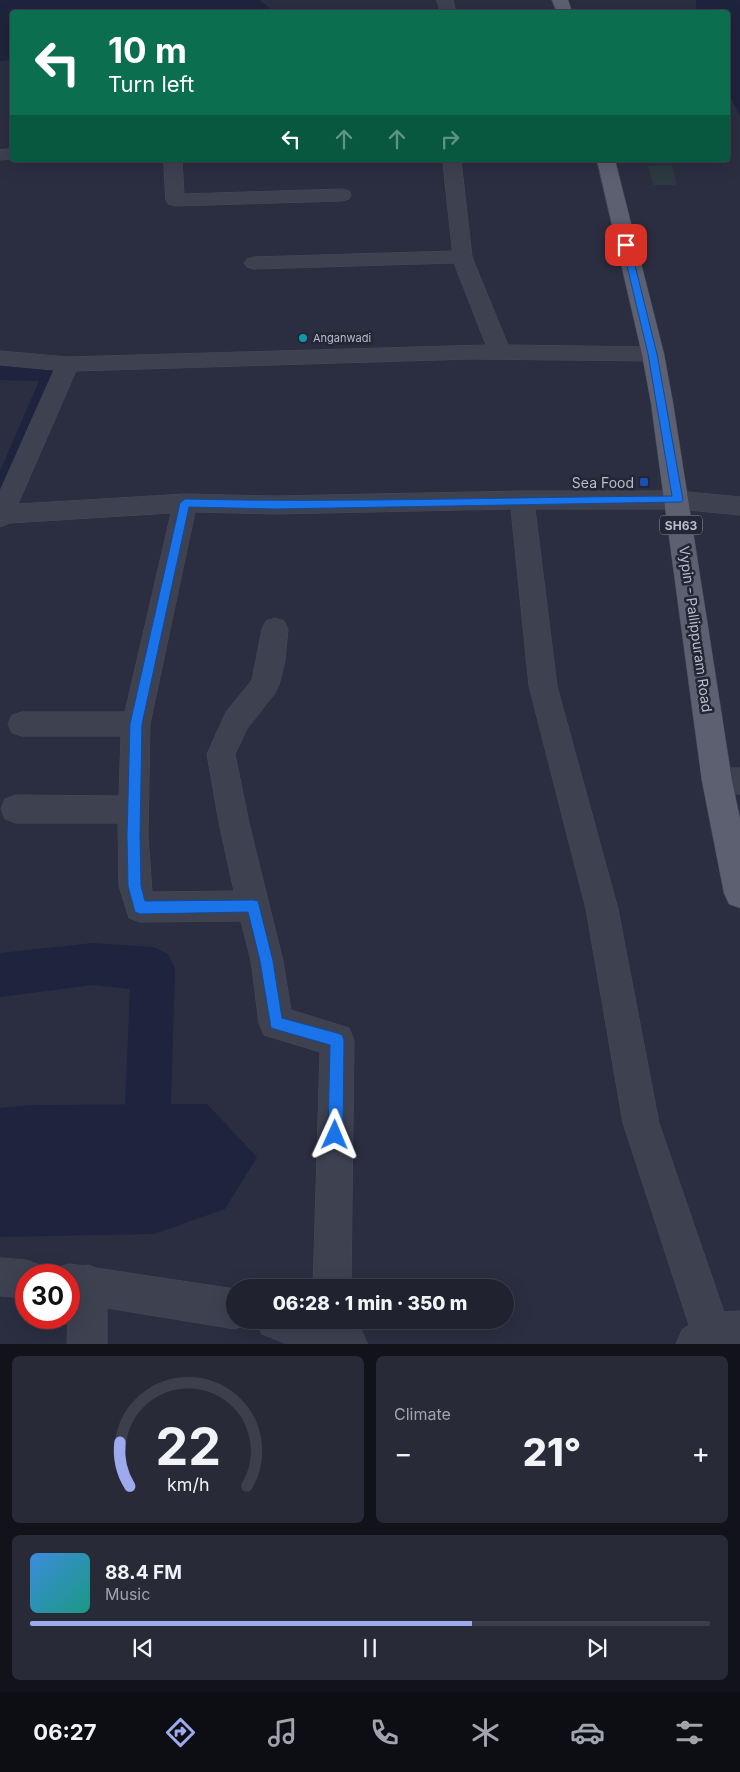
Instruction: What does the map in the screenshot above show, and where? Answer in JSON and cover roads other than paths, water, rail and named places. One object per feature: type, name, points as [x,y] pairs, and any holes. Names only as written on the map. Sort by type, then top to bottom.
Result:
[{"type":"main road","name":"Vypin - Pallippuram Road","points":[[606,162],[653,354],[729,781],[740,893]]},
{"type":"street","points":[[173,162],[175,200],[342,195]]},
{"type":"street","points":[[452,162],[462,257],[499,351]]},
{"type":"street","points":[[254,263],[462,257]]},
{"type":"street","points":[[0,358],[68,364],[499,351],[653,354]]},
{"type":"street","points":[[68,364],[0,515],[185,503],[275,505],[522,500],[678,500],[740,506]]},
{"type":"street","points":[[522,500],[543,686],[602,909],[641,1123],[715,1336]]},
{"type":"street","points":[[185,503],[136,724],[135,886],[140,907],[253,906]]},
{"type":"street","points":[[275,629],[271,660],[265,685],[236,721],[221,754],[253,906],[267,961],[276,1023],[337,1040],[332,1279]]},
{"type":"street","points":[[22,724],[136,724]]},
{"type":"street","points":[[16,809],[135,810]]},
{"type":"street","points":[[0,1276],[15,1278]]},
{"type":"street","points":[[80,1283],[226,1308]]},
{"type":"street","points":[[80,1295],[88,1344]]},
{"type":"street","points":[[312,1329],[336,1335]]},
{"type":"water","points":[[0,0],[259,0],[272,10],[10,10],[10,60],[0,61]]},
{"type":"water","points":[[696,0],[740,0],[740,115],[730,98],[730,10],[696,10]]},
{"type":"water","points":[[207,1104],[257,1157],[225,1209],[154,1234],[0,1237],[0,1108],[32,1105]]},
{"type":"waterway","points":[[0,370],[42,371],[55,376],[43,409],[0,506]]},
{"type":"waterway","points":[[0,975],[93,964],[153,969],[148,1104]]},
{"type":"place","name":"Anganwadi","points":[[303,338]]},
{"type":"place","name":"Sea Food","points":[[644,482]]}]
